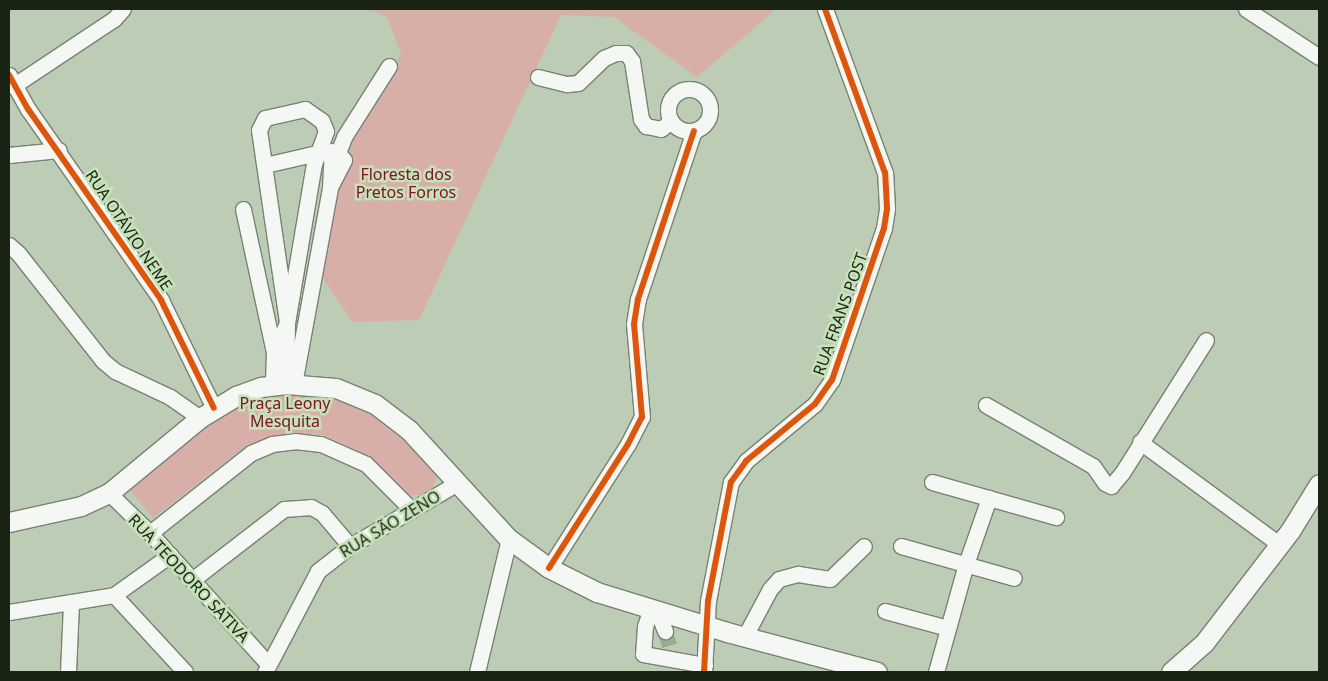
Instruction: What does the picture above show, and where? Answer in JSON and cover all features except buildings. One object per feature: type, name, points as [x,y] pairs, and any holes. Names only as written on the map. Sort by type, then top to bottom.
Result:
[{"type":"main road","points":[[9,522],[81,506],[109,493],[207,413],[236,396],[285,384],[336,388],[375,404],[420,439],[509,539],[549,568],[597,592],[660,617],[745,636],[847,668],[877,672]]},
{"type":"main road","points":[[1191,672],[1204,644],[1279,544],[1319,484]]},
{"type":"main road","points":[[1171,672],[1204,644]]},
{"type":"street","points":[[11,80],[114,19],[123,9]]},
{"type":"street","name":"RUA FRANS POST","points":[[704,669],[707,626],[722,518],[731,482],[746,461],[815,404],[832,380],[884,228],[888,208],[885,173],[825,9]]},
{"type":"street","points":[[1246,9],[1319,57]]},
{"type":"street","points":[[538,77],[566,84],[578,83],[604,58],[616,53],[626,54],[632,61],[638,105],[646,126],[661,129],[672,122]]},
{"type":"street","points":[[265,170],[315,159],[335,152],[388,66]]},
{"type":"street","name":"RUA OTÁVIO NEME","points":[[11,80],[161,300],[207,413]]},
{"type":"street","points":[[684,90],[697,91],[707,100],[710,112],[705,124],[694,131],[681,130],[672,122],[668,109],[673,97],[684,90]]},
{"type":"street","points":[[274,352],[287,322],[260,124],[265,118],[300,109],[309,110],[322,121],[326,132],[315,159],[287,322],[285,384]]},
{"type":"street","points":[[549,568],[628,444],[642,416],[636,313],[694,131]]},
{"type":"street","points":[[9,155],[58,150]]},
{"type":"street","points":[[285,384],[330,187],[344,160],[335,152]]},
{"type":"street","points":[[243,209],[274,352],[285,384]]},
{"type":"street","points":[[250,239],[275,227]]},
{"type":"street","points":[[278,245],[289,245],[301,239]]},
{"type":"street","points":[[9,245],[18,252],[103,361],[115,371],[207,413]]},
{"type":"street","points":[[986,405],[1093,466],[1105,483],[1111,486],[1206,340]]},
{"type":"street","points":[[150,534],[251,453],[272,444],[295,442],[321,444],[366,464],[412,510]]},
{"type":"street","points":[[1140,442],[1279,544]]},
{"type":"street","name":"RUA SÃO ZENO","points":[[267,668],[313,576],[350,546],[459,482]]},
{"type":"street","points":[[932,482],[1056,517]]},
{"type":"street","name":"RUA TEODORO SATIVA","points":[[109,493],[170,555],[267,668]]},
{"type":"street","points":[[936,672],[966,564],[989,498]]},
{"type":"street","points":[[192,580],[284,509],[311,508],[322,513],[350,546]]},
{"type":"street","points":[[477,672],[509,539]]},
{"type":"street","points":[[745,636],[770,589],[779,579],[798,574],[830,579],[864,546]]},
{"type":"street","points":[[900,546],[1014,578]]},
{"type":"street","points":[[9,612],[114,595],[170,555]]},
{"type":"street","points":[[114,595],[185,672]]},
{"type":"street","points":[[68,672],[71,602]]},
{"type":"street","points":[[885,611],[948,628]]},
{"type":"street","points":[[660,617],[645,626],[643,653],[672,653],[704,669]]},
{"type":"green space","name":"Floresta dos Pretos Forros","points":[[369,9],[772,9],[773,12],[697,77],[614,17],[561,15],[419,320],[352,322],[317,269],[341,158],[401,54],[387,17]]},
{"type":"green space","name":"Praça Leony Mesquita","points":[[280,391],[323,392],[366,408],[384,420],[426,461],[437,478],[433,488],[424,495],[410,495],[379,464],[363,453],[325,435],[299,433],[248,444],[153,518],[127,486],[231,406]]},
{"type":"tunnel","points":[[665,631],[670,646]]},
{"type":"cycle path","points":[[704,672],[708,601],[731,482],[746,461],[815,404],[832,380],[884,228],[887,208],[885,173],[825,9]]},
{"type":"cycle path","points":[[9,75],[28,109],[161,300],[214,408]]},
{"type":"cycle path","points":[[549,568],[628,444],[642,417],[634,324],[638,299],[694,131]]}]
